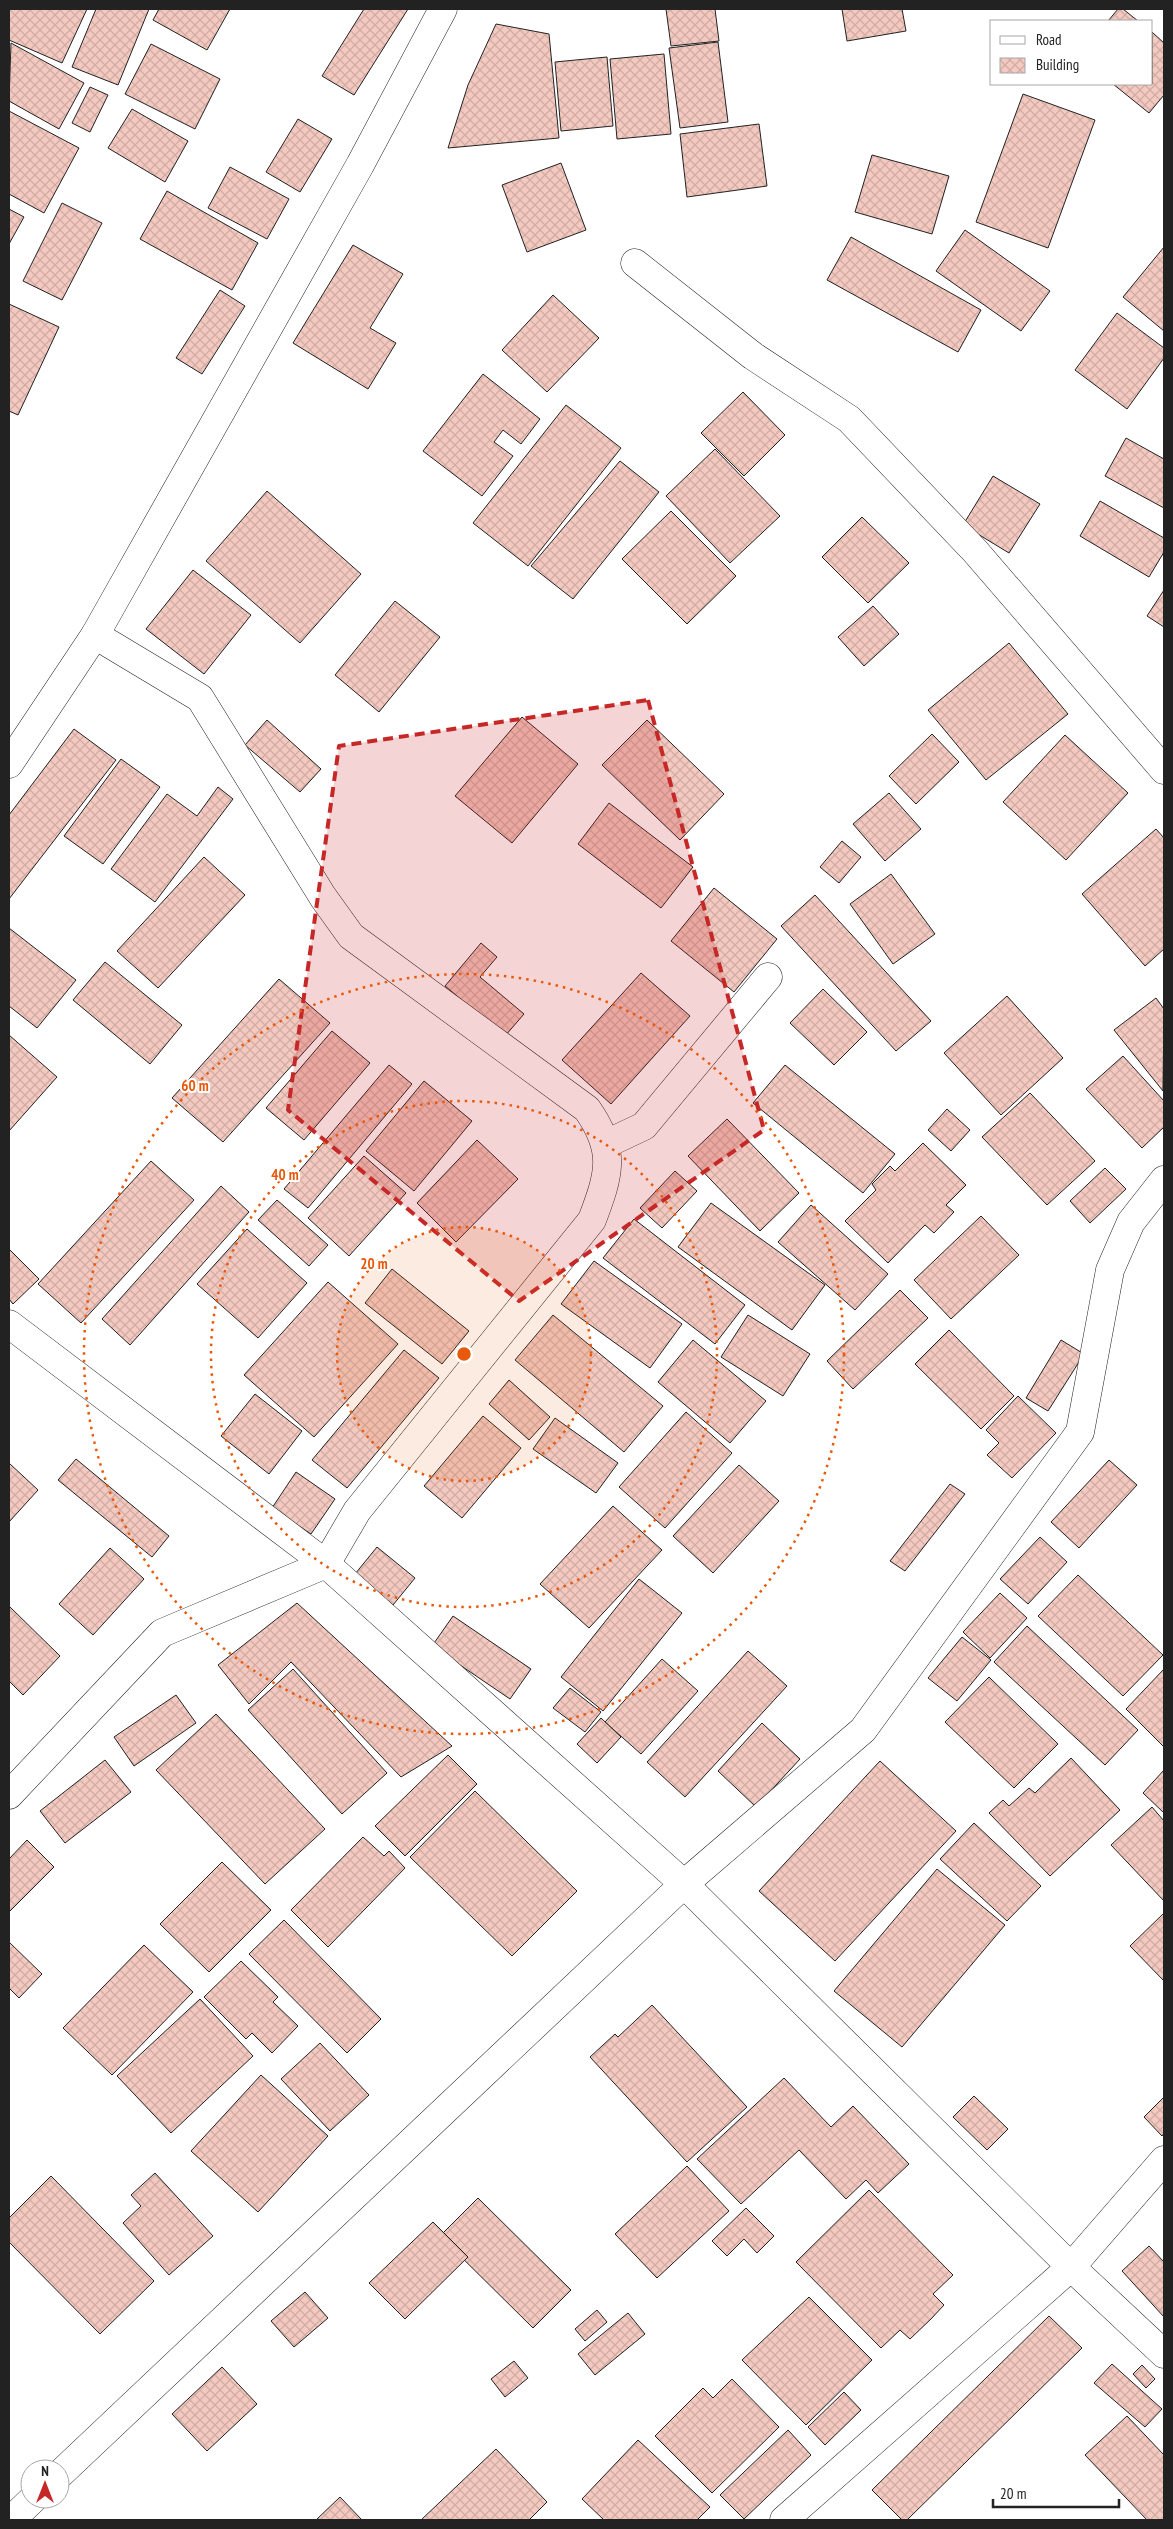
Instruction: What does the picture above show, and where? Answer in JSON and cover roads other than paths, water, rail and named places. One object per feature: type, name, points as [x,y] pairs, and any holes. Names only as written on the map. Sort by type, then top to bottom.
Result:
[{"type":"street","points":[[9,764],[95,635],[360,164],[443,9]]},
{"type":"street","points":[[635,263],[752,356],[849,419],[975,551],[1164,770]]},
{"type":"street","points":[[9,1795],[162,1633],[326,1564],[357,1511],[592,1220],[606,1183],[606,1144],[598,1125],[587,1110],[352,936],[324,897],[200,698],[95,635]]},
{"type":"street","points":[[606,1144],[644,1126],[768,977]]},
{"type":"street","points":[[70,2465],[684,1884],[863,1730],[1080,1432],[1110,1270],[1131,1222],[1164,1180]]},
{"type":"street","points":[[9,1324],[326,1564],[684,1884],[1071,2266],[1164,2354]]},
{"type":"street","points":[[784,2520],[1071,2266],[1164,2160]]},
{"type":"street","points":[[11,2520],[23,2509]]}]
